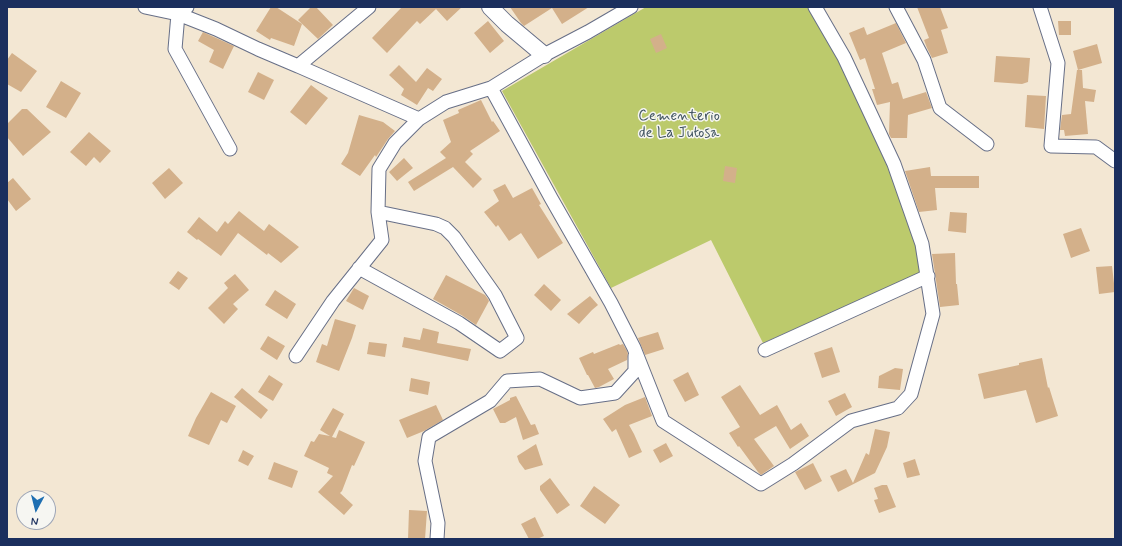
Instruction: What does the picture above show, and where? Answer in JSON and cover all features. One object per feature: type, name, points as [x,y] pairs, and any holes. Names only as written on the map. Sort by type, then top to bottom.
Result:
[{"type":"street","points":[[145,7],[183,11],[258,49],[419,119]]},
{"type":"street","points":[[298,66],[369,7]]},
{"type":"street","points":[[490,7],[507,24],[544,55]]},
{"type":"street","points":[[296,356],[333,301],[382,240],[378,212],[379,169],[395,143],[419,119],[446,102],[491,88],[544,55],[631,7]]},
{"type":"street","points":[[491,88],[611,303],[634,348],[663,421],[760,484],[793,464],[851,421],[898,408],[911,394],[934,314],[922,244],[894,164],[844,57],[815,7]]},
{"type":"street","points":[[896,7],[924,60],[940,108],[987,144]]},
{"type":"street","points":[[1040,7],[1058,63],[1051,146],[1096,146],[1115,161]]},
{"type":"street","points":[[183,11],[175,49],[230,149]]},
{"type":"street","points":[[359,268],[459,323],[500,351],[517,338],[494,295],[454,237],[445,228],[436,224],[378,212]]},
{"type":"street","points":[[765,350],[928,276]]},
{"type":"street","points":[[437,539],[438,523],[425,461],[429,437],[490,401],[507,381],[540,379],[580,398],[615,393],[636,372],[634,348]]},
{"type":"green space","name":"Cementerio de La Jutosa","points":[[646,7],[809,7],[840,61],[890,168],[916,246],[921,273],[763,343],[711,240],[611,288],[502,91]]},
{"type":"building","points":[[271,7],[276,7],[302,24],[294,46],[271,38],[270,40],[256,31]]},
{"type":"building","points":[[311,7],[316,7],[333,25],[318,39],[298,20]]},
{"type":"building","points":[[402,7],[462,7],[447,21],[436,9],[420,24],[417,21],[387,53],[372,38]]},
{"type":"building","points":[[510,7],[589,7],[562,24],[552,8],[524,26]]},
{"type":"building","points":[[917,7],[940,7],[948,28],[941,30],[948,53],[932,58],[924,40],[929,38]]},
{"type":"building","points":[[488,21],[504,41],[490,53],[474,33]]},
{"type":"building","points":[[1058,21],[1071,21],[1071,35],[1059,35]]},
{"type":"building","points":[[896,23],[906,43],[882,53],[892,84],[898,82],[903,99],[926,92],[932,108],[908,115],[907,138],[891,138],[889,134],[890,102],[877,105],[872,89],[875,89],[865,58],[860,60],[849,33],[864,27],[867,35]]},
{"type":"building","points":[[203,32],[234,46],[223,69],[209,62],[214,50],[198,41]]},
{"type":"building","points":[[661,34],[667,48],[656,53],[650,39]]},
{"type":"building","points":[[1097,44],[1102,63],[1078,70],[1073,51]]},
{"type":"building","points":[[12,53],[37,71],[21,92],[7,84],[7,60]]},
{"type":"building","points":[[996,56],[1030,58],[1028,82],[1022,84],[994,82]]},
{"type":"building","points":[[399,65],[416,82],[427,68],[442,79],[433,91],[428,88],[417,105],[401,95],[404,89],[389,75]]},
{"type":"building","points":[[1077,70],[1082,70],[1083,88],[1096,90],[1094,102],[1085,101],[1088,134],[1065,136],[1064,130],[1060,130],[1062,115],[1071,114]]},
{"type":"building","points":[[258,72],[274,80],[264,100],[248,92]]},
{"type":"building","points":[[61,81],[81,93],[66,118],[46,107]]},
{"type":"building","points":[[311,85],[328,98],[306,125],[290,112]]},
{"type":"building","points":[[1027,95],[1046,96],[1044,129],[1025,127]]},
{"type":"building","points":[[481,100],[492,122],[493,121],[500,131],[470,151],[473,154],[465,162],[482,179],[473,188],[453,167],[414,191],[408,182],[446,158],[440,152],[451,142],[443,120],[459,113],[458,110]]},
{"type":"building","points":[[22,109],[27,109],[51,132],[23,156],[7,137],[7,124]]},
{"type":"building","points":[[359,115],[383,122],[395,131],[360,176],[341,164],[348,153]]},
{"type":"building","points":[[89,132],[111,151],[100,163],[94,157],[86,166],[70,152]]},
{"type":"building","points":[[404,158],[413,168],[397,181],[389,172]]},
{"type":"building","points":[[725,166],[737,168],[735,183],[723,181]]},
{"type":"building","points":[[930,167],[931,176],[979,176],[979,188],[935,188],[937,210],[919,212],[905,171]]},
{"type":"building","points":[[169,168],[183,183],[165,199],[152,183]]},
{"type":"building","points":[[13,178],[31,199],[16,211],[7,199],[7,183]]},
{"type":"building","points":[[505,184],[513,198],[532,188],[541,204],[539,205],[563,243],[538,259],[521,233],[509,241],[498,225],[496,227],[484,212],[499,201],[493,190]]},
{"type":"building","points":[[239,211],[264,231],[269,224],[299,247],[281,263],[268,253],[267,255],[238,233],[221,256],[187,232],[199,217],[217,232],[225,221],[228,224]]},
{"type":"building","points":[[950,212],[967,213],[966,233],[948,231]]},
{"type":"building","points":[[1081,228],[1090,251],[1071,258],[1063,234]]},
{"type":"building","points":[[955,253],[956,284],[959,305],[940,307],[932,254]]},
{"type":"building","points":[[1112,266],[1115,292],[1099,294],[1096,267]]},
{"type":"building","points":[[178,271],[188,278],[179,290],[169,283]]},
{"type":"building","points":[[235,274],[249,290],[233,304],[238,309],[224,324],[208,308],[228,288],[224,283]]},
{"type":"building","points":[[446,275],[485,295],[488,299],[489,301],[476,325],[433,299]]},
{"type":"building","points":[[544,284],[561,300],[551,311],[534,295]]},
{"type":"building","points":[[354,288],[369,296],[363,310],[346,301]]},
{"type":"building","points":[[275,290],[296,304],[287,319],[265,305]]},
{"type":"building","points":[[590,296],[598,305],[579,324],[567,314]]},
{"type":"building","points":[[335,319],[356,325],[339,371],[316,362],[322,344],[327,346]]},
{"type":"building","points":[[423,328],[439,332],[437,343],[471,349],[468,361],[402,347],[404,337],[420,340]]},
{"type":"building","points":[[658,332],[664,349],[645,355],[638,338]]},
{"type":"building","points":[[268,336],[285,346],[277,360],[260,349]]},
{"type":"building","points":[[369,342],[387,344],[385,357],[367,354]]},
{"type":"building","points":[[619,344],[623,344],[627,351],[627,360],[608,369],[614,379],[595,388],[579,358]]},
{"type":"building","points":[[832,347],[840,372],[822,378],[814,353]]},
{"type":"building","points":[[1042,358],[1048,388],[1049,387],[1058,416],[1036,423],[1026,390],[984,399],[978,374],[1019,365],[1019,363]]},
{"type":"building","points":[[895,368],[903,369],[900,390],[878,388],[879,376]]},
{"type":"building","points":[[688,372],[699,395],[685,402],[673,380]]},
{"type":"building","points":[[269,375],[283,384],[273,401],[258,392]]},
{"type":"building","points":[[411,378],[430,382],[428,395],[409,391]]},
{"type":"building","points":[[740,385],[760,415],[777,405],[791,430],[801,423],[809,436],[790,449],[776,426],[754,439],[774,466],[761,475],[739,446],[738,447],[729,433],[740,427],[721,397]]},
{"type":"building","points":[[242,388],[268,410],[261,419],[234,397]]},
{"type":"building","points":[[211,392],[236,406],[227,423],[221,420],[209,445],[188,436],[196,418]]},
{"type":"building","points":[[845,393],[852,407],[836,416],[828,401]]},
{"type":"building","points":[[516,396],[531,425],[535,424],[539,434],[523,440],[516,417],[505,423],[500,423],[493,409],[510,400],[510,398]]},
{"type":"building","points":[[645,397],[652,416],[629,425],[642,452],[629,458],[616,429],[612,432],[603,419],[625,405]]},
{"type":"building","points":[[436,405],[443,420],[424,431],[407,438],[399,420]]},
{"type":"building","points":[[333,408],[344,414],[332,437],[336,438],[339,430],[365,442],[354,466],[352,465],[340,493],[353,505],[344,515],[318,492],[333,476],[327,473],[329,468],[304,456],[311,441],[314,442],[319,434],[330,436],[320,430]]},
{"type":"building","points":[[875,429],[890,432],[887,447],[875,473],[838,492],[830,476],[846,469],[853,483],[866,453],[869,455]]},
{"type":"building","points":[[666,443],[673,456],[660,463],[653,450]]},
{"type":"building","points":[[536,444],[543,465],[525,470],[519,462],[517,456]]},
{"type":"building","points":[[243,450],[254,456],[248,466],[238,461]]},
{"type":"building","points":[[915,459],[920,475],[907,478],[903,463]]},
{"type":"building","points":[[274,462],[298,471],[292,488],[268,479]]},
{"type":"building","points":[[813,463],[822,481],[805,490],[795,472]]},
{"type":"building","points":[[550,478],[570,505],[557,514],[540,490],[540,486]]},
{"type":"building","points":[[887,485],[896,507],[879,513],[874,500],[878,499],[874,488]]},
{"type":"building","points":[[594,486],[620,505],[605,524],[580,506]]},
{"type":"building","points":[[409,510],[427,511],[425,539],[408,539]]},
{"type":"building","points":[[535,517],[544,536],[537,539],[529,539],[521,524]]}]
